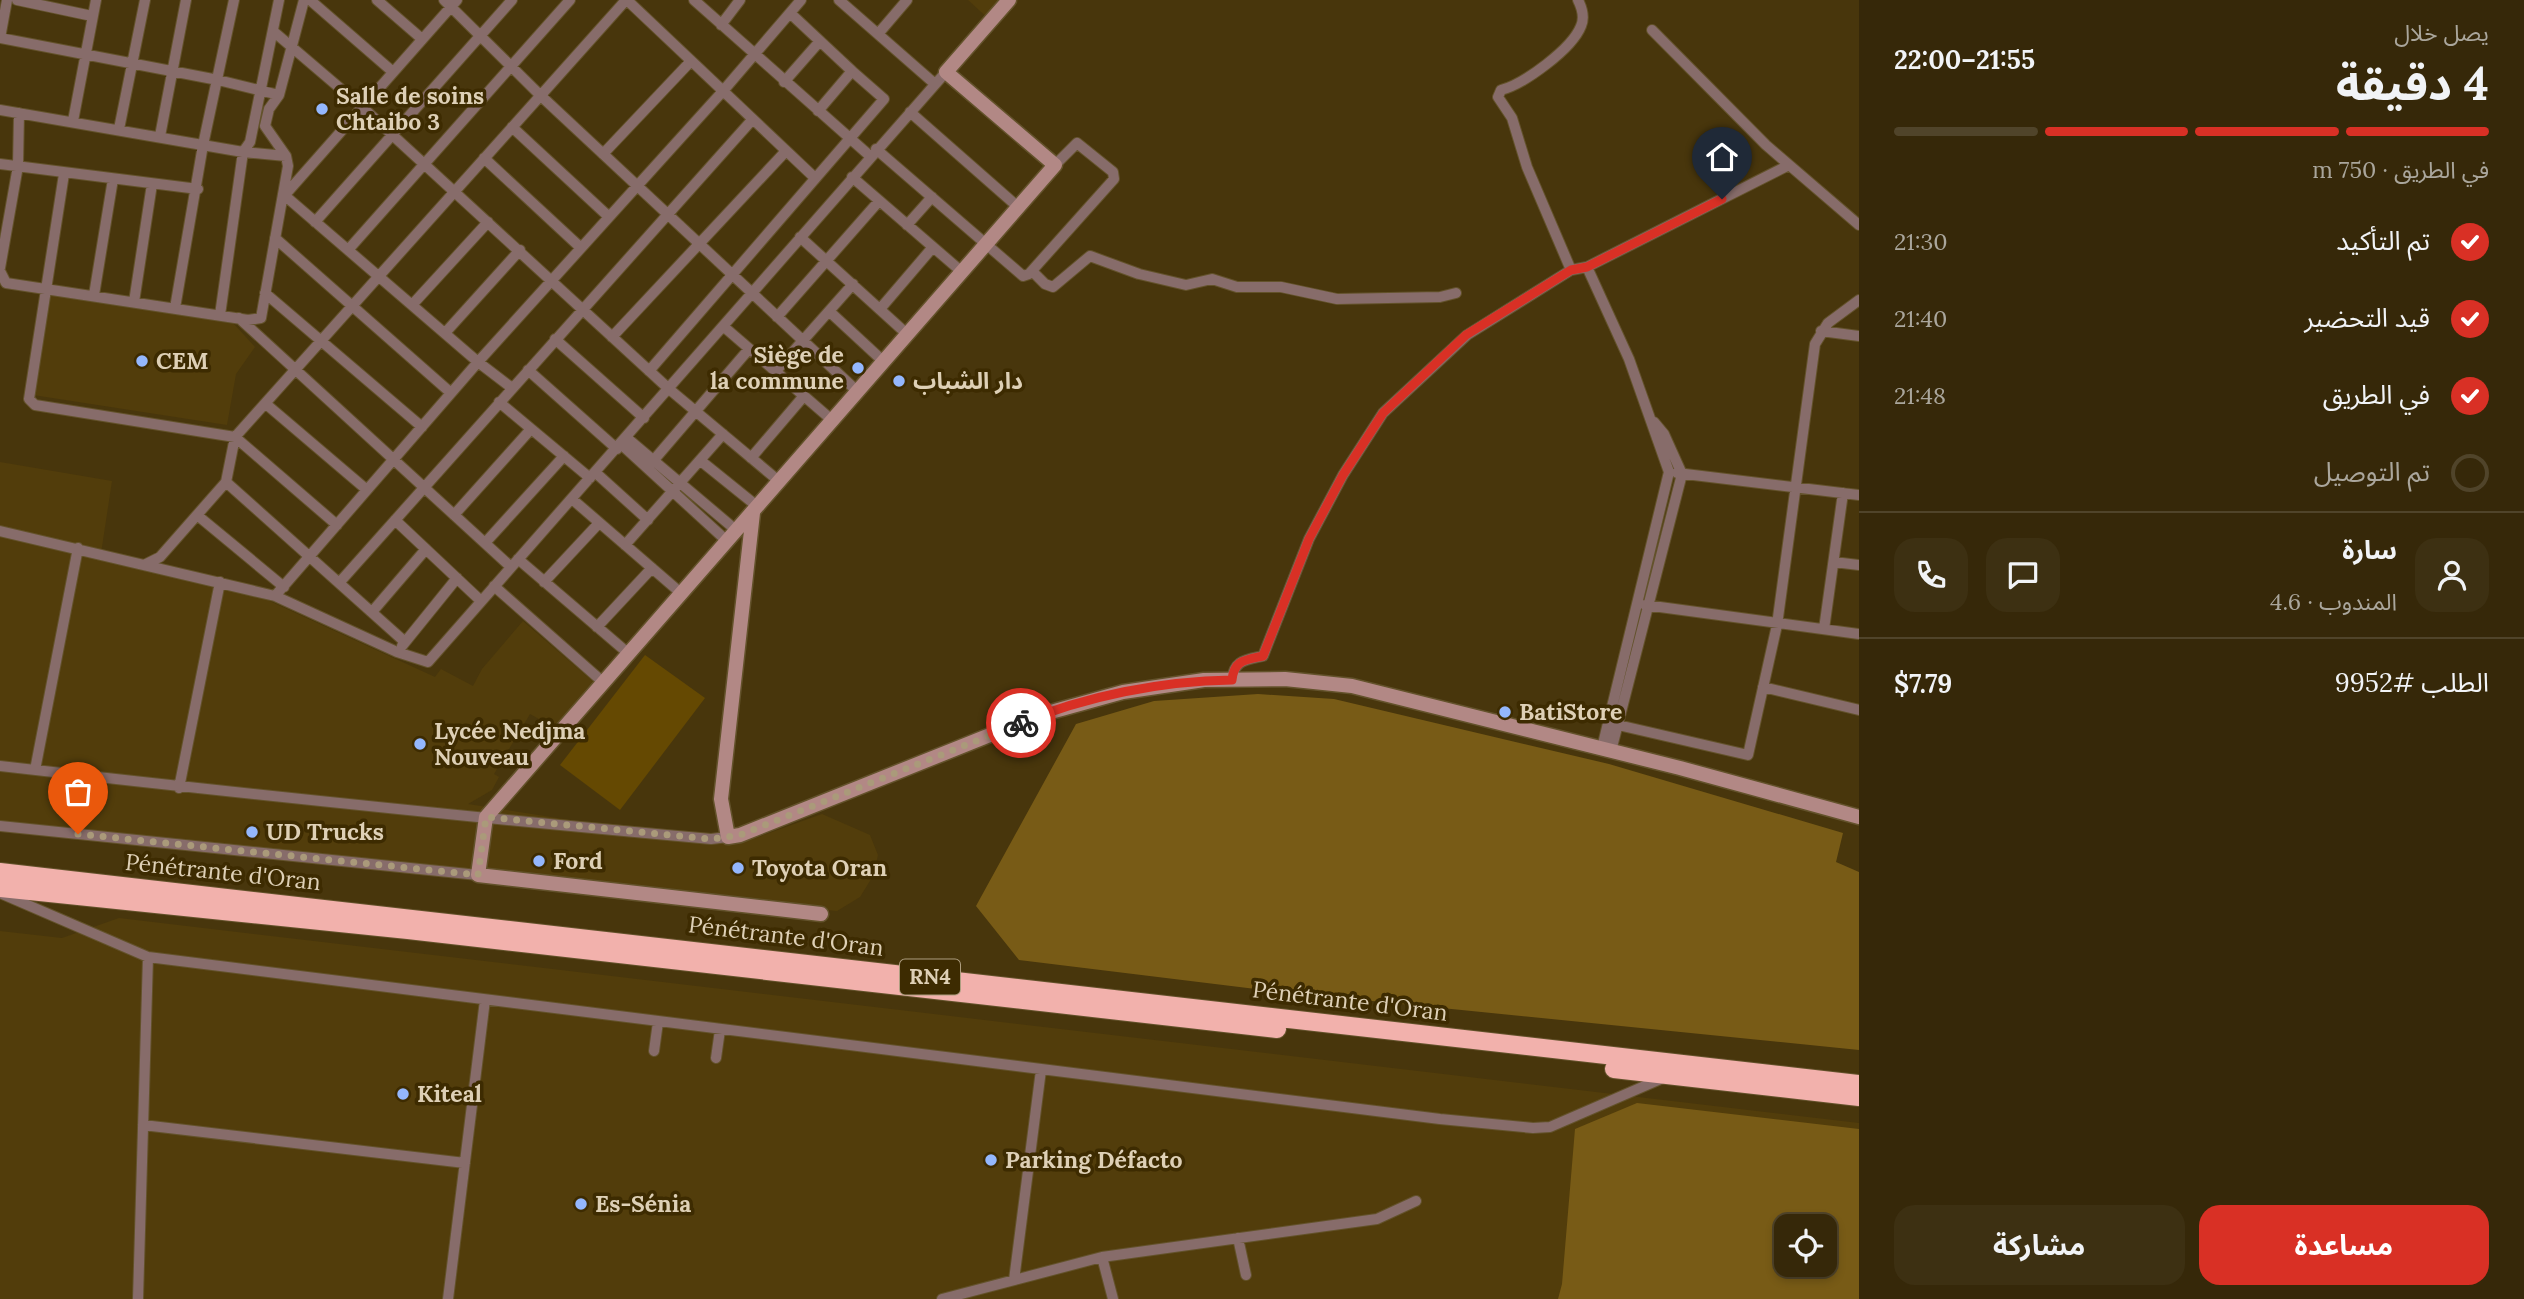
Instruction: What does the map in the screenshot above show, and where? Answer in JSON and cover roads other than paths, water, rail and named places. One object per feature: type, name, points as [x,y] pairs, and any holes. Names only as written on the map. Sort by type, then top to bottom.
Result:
[{"type":"highway","name":"Pénétrante d'Oran","points":[[0,872],[1859,1084]]},
{"type":"highway","name":"Pénétrante d'Oran","points":[[0,890],[496,940],[1859,1097]]},
{"type":"street","points":[[7,0],[0,37],[218,80],[279,95]]},
{"type":"street","points":[[18,0],[92,16]]},
{"type":"street","points":[[73,121],[96,0]]},
{"type":"street","points":[[119,129],[145,0]]},
{"type":"street","points":[[160,136],[186,0]]},
{"type":"street","points":[[175,308],[198,190],[203,145],[234,0]]},
{"type":"street","points":[[220,315],[243,152],[250,142],[279,0]]},
{"type":"street","points":[[19,113],[18,166],[0,270],[6,283],[238,318],[261,318],[288,166],[286,156],[265,126],[269,109],[279,95],[304,0]]},
{"type":"street","points":[[310,0],[393,72]]},
{"type":"street","points":[[377,0],[422,39]]},
{"type":"street","points":[[316,222],[512,0]]},
{"type":"street","points":[[348,250],[570,0]]},
{"type":"street","points":[[146,564],[160,557],[226,482],[235,437],[297,372],[379,276],[627,0],[815,178]]},
{"type":"street","points":[[478,875],[486,817],[780,482],[832,421],[908,335],[987,244],[1018,207],[1055,165],[1077,142],[1112,172],[1114,179],[1032,271],[1026,276],[1020,274],[987,244],[932,197],[850,138],[754,56],[694,0]]},
{"type":"street","points":[[721,25],[740,0]]},
{"type":"street","points":[[275,596],[478,362],[723,91],[801,0]]},
{"type":"street","points":[[839,0],[935,84]]},
{"type":"street","points":[[878,34],[907,0]]},
{"type":"street","points":[[0,531],[275,596],[397,652],[428,662],[1009,0]]},
{"type":"street","points":[[1571,270],[1527,167],[1512,118],[1498,97],[1501,90],[1533,76],[1581,28],[1583,16],[1578,0]]},
{"type":"street","points":[[284,195],[422,39],[451,2],[480,36],[540,95],[858,392]]},
{"type":"street","points":[[649,371],[884,99],[790,13]]},
{"type":"street","points":[[1652,30],[1789,165],[1859,225]]},
{"type":"street","points":[[273,31],[455,191],[669,390],[780,482]]},
{"type":"street","points":[[784,82],[820,41]]},
{"type":"street","points":[[603,155],[691,61]]},
{"type":"street","points":[[818,111],[852,71]]},
{"type":"street","points":[[946,72],[1055,165]]},
{"type":"street","points":[[0,110],[243,152],[286,156]]},
{"type":"street","points":[[910,111],[1018,207]]},
{"type":"street","points":[[340,583],[752,120]]},
{"type":"street","points":[[512,127],[608,216]]},
{"type":"street","points":[[612,337],[786,151]]},
{"type":"street","points":[[484,158],[580,247]]},
{"type":"street","points":[[0,164],[198,190]]},
{"type":"street","points":[[1232,680],[1233,668],[1239,661],[1263,656],[1309,539],[1343,475],[1383,413],[1466,335],[1571,270],[1587,267],[1789,165]]},
{"type":"street","points":[[64,174],[29,400],[35,405],[235,437],[337,525]]},
{"type":"street","points":[[852,177],[962,272]]},
{"type":"street","points":[[94,295],[113,179]]},
{"type":"street","points":[[134,302],[152,184]]},
{"type":"street","points":[[284,195],[478,362],[512,388]]},
{"type":"street","points":[[907,225],[932,197]]},
{"type":"street","points":[[777,317],[879,201]]},
{"type":"street","points":[[412,305],[488,222]]},
{"type":"street","points":[[800,237],[908,335]]},
{"type":"street","points":[[275,238],[451,393]]},
{"type":"street","points":[[880,309],[933,247]]},
{"type":"street","points":[[445,333],[520,250]]},
{"type":"street","points":[[1032,271],[1045,284],[1054,287],[1090,256],[1139,274],[1186,285],[1212,279],[1237,287],[1281,287],[1337,299],[1440,297],[1456,293]]},
{"type":"street","points":[[1587,267],[1629,359],[1669,472],[1637,603],[1606,750]]},
{"type":"street","points":[[775,372],[853,284]]},
{"type":"street","points":[[265,293],[324,340],[422,427]]},
{"type":"street","points":[[1618,725],[1748,755],[1777,625],[1815,344],[1821,331],[1859,300]]},
{"type":"street","points":[[830,312],[884,362]]},
{"type":"street","points":[[238,318],[485,543],[544,582],[629,654]]},
{"type":"street","points":[[723,326],[832,421]]},
{"type":"street","points":[[1821,331],[1859,336]]},
{"type":"street","points":[[555,339],[644,418]]},
{"type":"street","points":[[653,461],[749,349]]},
{"type":"street","points":[[528,370],[677,488],[732,536]]},
{"type":"street","points":[[751,458],[803,397]]},
{"type":"street","points":[[499,402],[648,520]]},
{"type":"street","points":[[266,404],[367,490]]},
{"type":"street","points":[[1606,750],[1618,725],[1682,474],[1664,434],[1648,415]]},
{"type":"street","points":[[454,515],[531,429]]},
{"type":"street","points":[[625,545],[723,435]]},
{"type":"street","points":[[622,444],[653,461],[677,488]]},
{"type":"street","points":[[485,543],[564,456]]},
{"type":"street","points":[[701,461],[755,510]]},
{"type":"street","points":[[1669,472],[1859,495]]},
{"type":"street","points":[[226,482],[405,642]]},
{"type":"street","points":[[1824,629],[1843,493]]},
{"type":"street","points":[[572,499],[682,594]]},
{"type":"street","points":[[728,836],[721,799],[755,510]]},
{"type":"street","points":[[197,515],[284,587]]},
{"type":"street","points":[[395,520],[481,601]]},
{"type":"street","points":[[544,582],[599,523]]},
{"type":"street","points":[[36,770],[78,548]]},
{"type":"street","points":[[372,612],[426,549]]},
{"type":"street","points":[[1834,562],[1859,565]]},
{"type":"street","points":[[597,627],[652,568]]},
{"type":"street","points":[[397,652],[457,578]]},
{"type":"street","points":[[179,788],[220,582]]},
{"type":"street","points":[[494,586],[604,683]]},
{"type":"street","points":[[1637,603],[1777,625],[1859,634]]},
{"type":"street","points":[[0,766],[179,788],[711,839],[740,835],[1040,715],[1123,692],[1204,680],[1285,679],[1352,686],[1859,817]]},
{"type":"street","points":[[1763,687],[1859,710]]},
{"type":"street","points":[[0,826],[478,875],[821,914]]},
{"type":"street","points":[[0,890],[148,957],[1041,1070],[1533,1128],[1550,1127],[1668,1075]]},
{"type":"street","points":[[138,1299],[148,957]]},
{"type":"street","points":[[448,1299],[485,1000]]},
{"type":"street","points":[[654,1051],[658,1022]]},
{"type":"street","points":[[716,1058],[720,1030]]},
{"type":"street","points":[[1014,1280],[1041,1070]]},
{"type":"street","points":[[143,1125],[465,1163]]},
{"type":"street","points":[[942,1299],[1102,1257],[1377,1219],[1416,1201]]},
{"type":"street","points":[[1238,1238],[1246,1275]]},
{"type":"street","points":[[1102,1257],[1112,1299]]},
{"type":"place","name":"Salle de soins Chtaibo 3","points":[[322,109]]},
{"type":"place","name":"CEM","points":[[142,361]]},
{"type":"place","name":"Siège de la commune","points":[[858,368]]},
{"type":"place","name":"دار الشباب","points":[[899,381]]},
{"type":"place","name":"BatiStore","points":[[1505,712]]},
{"type":"place","name":"Lycée Nedjma Nouveau","points":[[420,744]]},
{"type":"place","name":"UD Trucks","points":[[252,832]]},
{"type":"place","name":"Ford","points":[[539,861]]},
{"type":"place","name":"Toyota Oran","points":[[738,868]]},
{"type":"place","name":"Kiteal","points":[[403,1094]]},
{"type":"place","name":"Parking Défacto","points":[[991,1160]]},
{"type":"place","name":"Es-Sénia","points":[[581,1204]]}]
